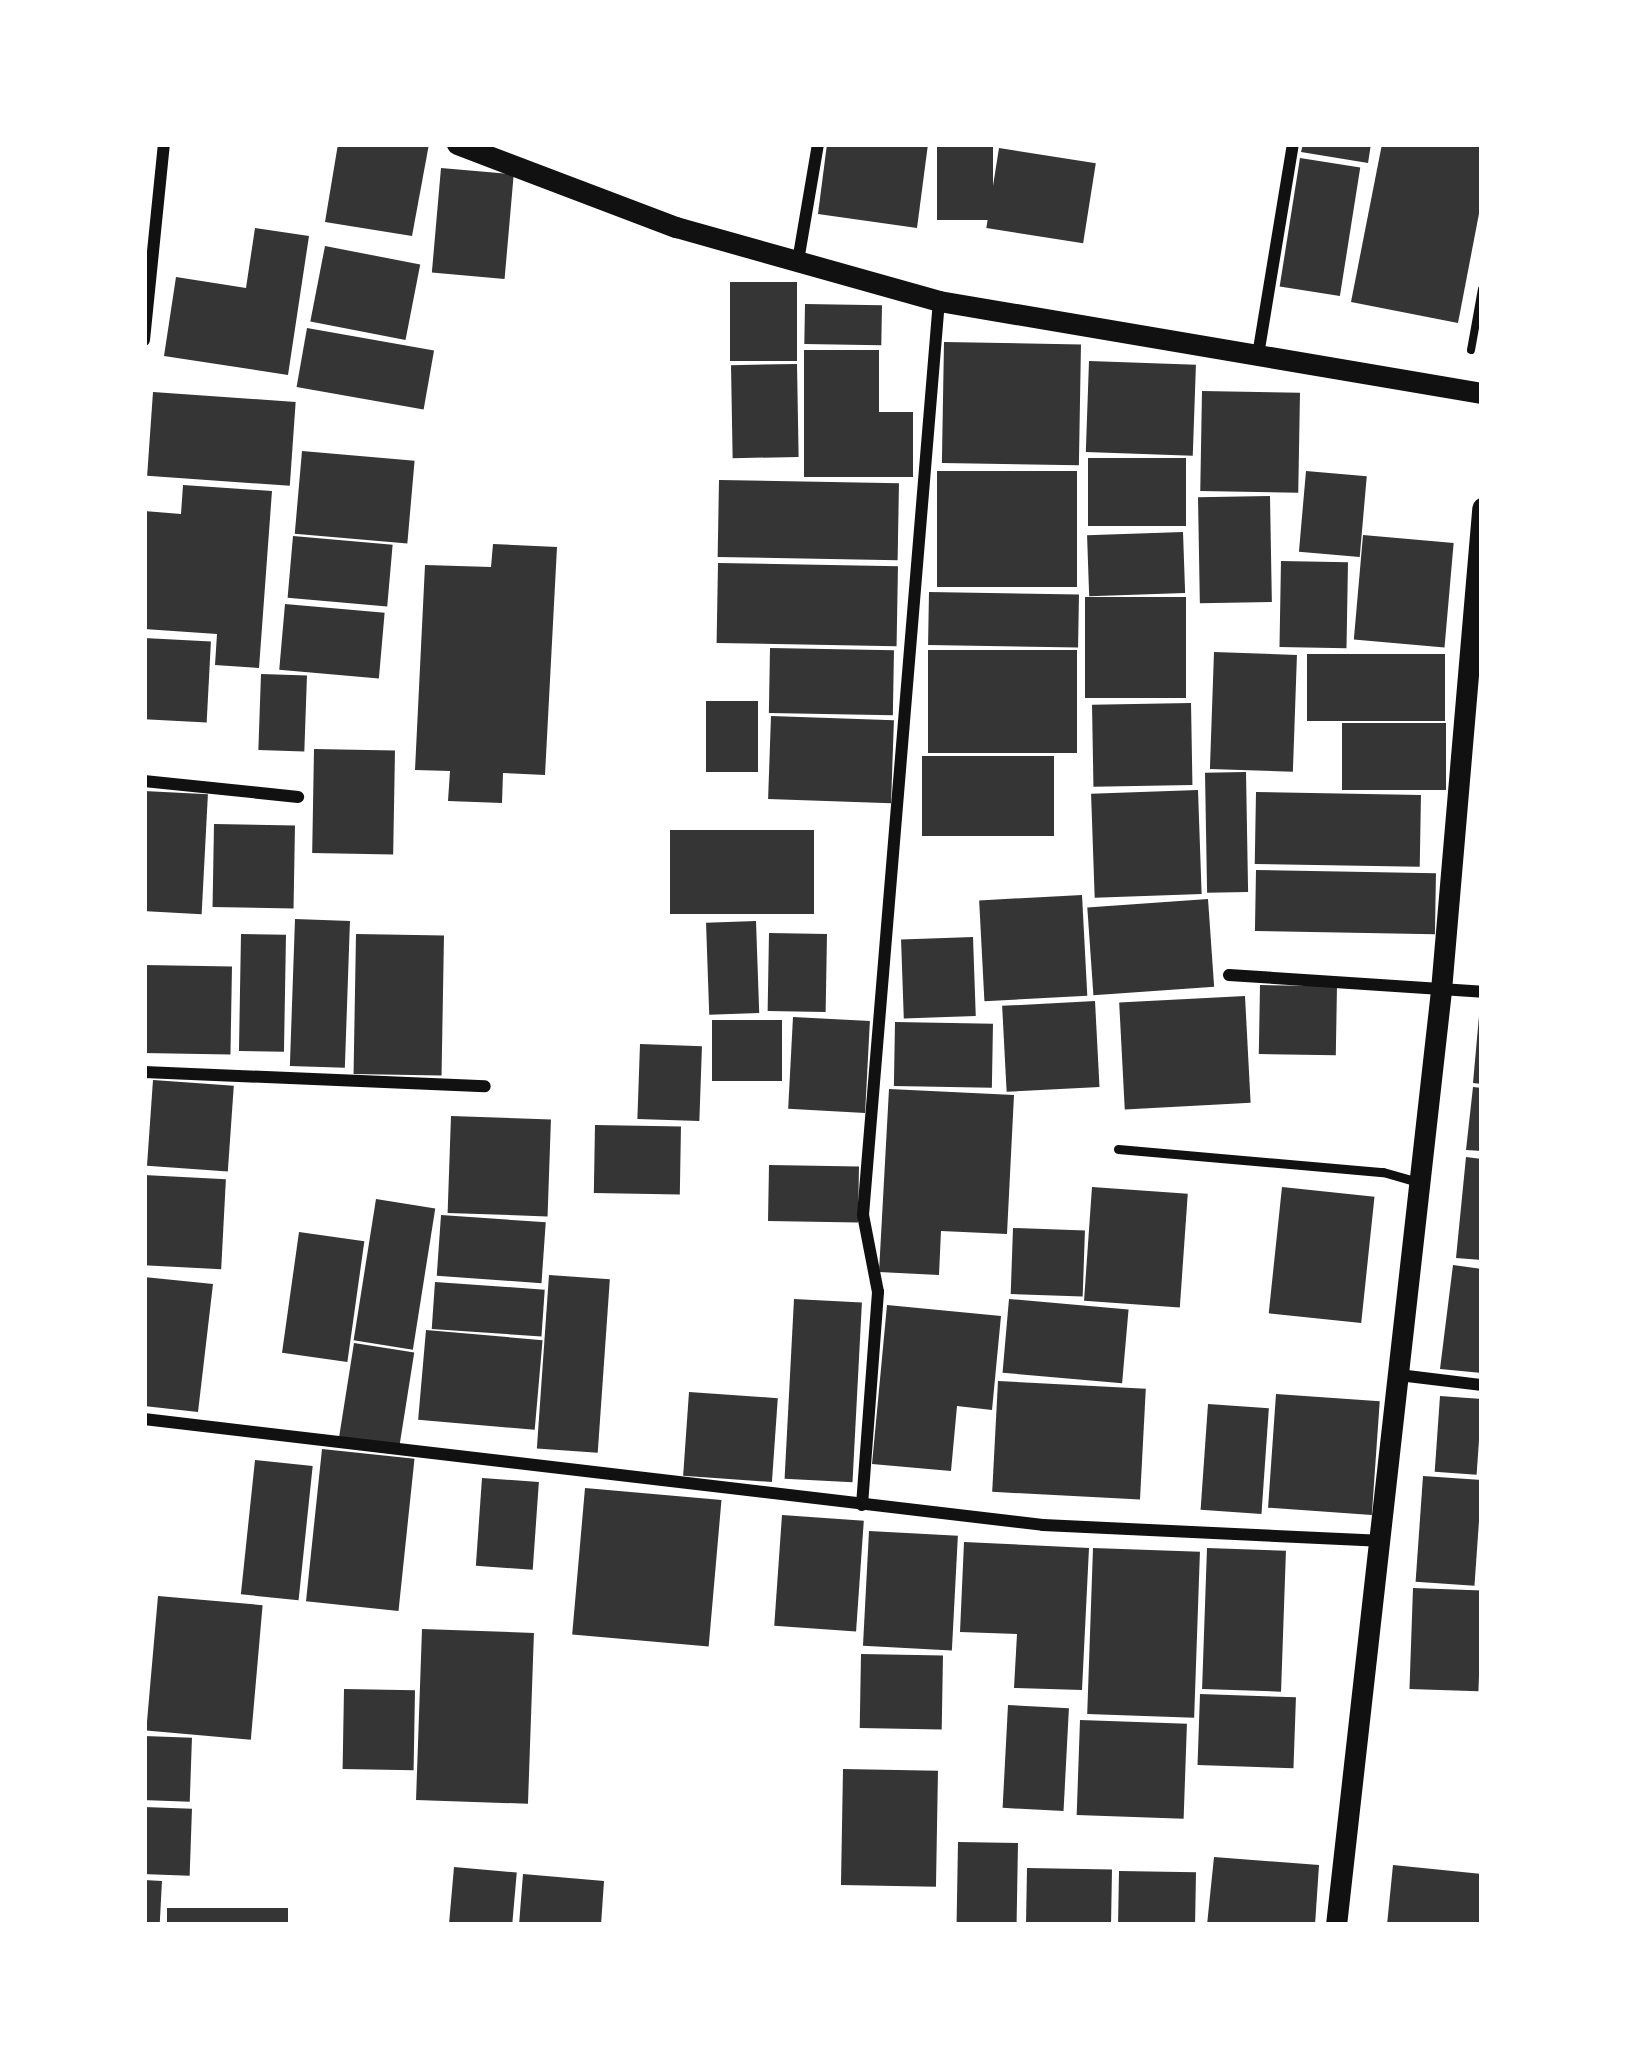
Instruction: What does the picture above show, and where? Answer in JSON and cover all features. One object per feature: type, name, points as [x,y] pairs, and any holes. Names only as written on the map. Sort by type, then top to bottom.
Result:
[{"type":"street","points":[[144,340],[164,144]]},
{"type":"street","points":[[457,144],[676,227],[939,301],[1482,394]]},
{"type":"street","points":[[798,261],[818,144]]},
{"type":"street","points":[[1258,355],[1293,144]]},
{"type":"street","points":[[862,1505],[878,1292],[863,1215],[939,301]]},
{"type":"street","points":[[1336,1925],[1442,990],[1482,508]]},
{"type":"street","points":[[144,781],[298,797]]},
{"type":"street","points":[[1229,975],[1482,992]]},
{"type":"street","points":[[144,1072],[485,1086]]},
{"type":"street","points":[[1399,1375],[1482,1385]]},
{"type":"street","points":[[144,1419],[1043,1526],[1379,1541]]},
{"type":"lane","points":[[1118,1149],[1382,1172],[1417,1182]]},
{"type":"path","points":[[1467,372],[1482,289]]},
{"type":"building","points":[[338,144],[429,144],[412,236],[325,222]]},
{"type":"building","points":[[827,144],[928,144],[917,228],[818,214]]},
{"type":"building","points":[[937,144],[993,144],[993,220],[937,220]]},
{"type":"building","points":[[1303,144],[1371,144],[1368,163],[1301,152]]},
{"type":"building","points":[[1382,144],[1482,144],[1482,198],[1458,323],[1351,302]]},
{"type":"building","points":[[999,148],[1096,163],[1083,243],[986,228]]},
{"type":"building","points":[[1300,158],[1360,168],[1340,296],[1280,286]]},
{"type":"building","points":[[441,168],[514,174],[505,279],[432,273]]},
{"type":"building","points":[[255,228],[309,236],[288,375],[164,356],[176,277],[246,288]]},
{"type":"building","points":[[325,246],[420,265],[406,340],[310,322]]},
{"type":"building","points":[[730,282],[797,282],[797,361],[730,361]]},
{"type":"building","points":[[805,304],[882,305],[881,345],[804,344]]},
{"type":"building","points":[[307,328],[434,350],[424,409],[297,387]]},
{"type":"building","points":[[944,342],[1081,344],[1079,465],[942,463]]},
{"type":"building","points":[[804,350],[879,350],[879,412],[913,412],[913,477],[804,477]]},
{"type":"building","points":[[1089,361],[1196,365],[1193,456],[1086,452]]},
{"type":"building","points":[[797,364],[799,457],[733,458],[731,365]]},
{"type":"building","points":[[1202,391],[1300,393],[1298,493],[1200,491]]},
{"type":"building","points":[[153,392],[296,402],[290,486],[147,476]]},
{"type":"building","points":[[302,451],[415,461],[407,544],[295,534]]},
{"type":"building","points":[[1088,458],[1186,458],[1186,526],[1088,526]]},
{"type":"building","points":[[937,471],[1077,471],[1077,587],[937,587]]},
{"type":"building","points":[[1306,471],[1367,476],[1360,557],[1299,552]]},
{"type":"building","points":[[719,480],[899,483],[898,560],[718,557]]},
{"type":"building","points":[[183,485],[272,491],[259,668],[215,665],[217,634],[144,629],[144,511],[181,514]]},
{"type":"building","points":[[1270,496],[1272,602],[1200,603],[1198,497]]},
{"type":"building","points":[[1183,532],[1185,593],[1089,596],[1087,535]]},
{"type":"building","points":[[1363,535],[1454,543],[1445,648],[1354,640]]},
{"type":"building","points":[[293,536],[393,545],[387,606],[288,598]]},
{"type":"building","points":[[493,544],[557,547],[545,775],[503,773],[502,803],[448,801],[450,771],[415,770],[425,565],[491,567]]},
{"type":"building","points":[[1281,561],[1348,562],[1346,648],[1279,647]]},
{"type":"building","points":[[718,563],[898,566],[897,646],[717,643]]},
{"type":"building","points":[[929,592],[1079,595],[1078,648],[928,645]]},
{"type":"building","points":[[1085,597],[1186,597],[1186,698],[1085,698]]},
{"type":"building","points":[[285,604],[385,613],[379,678],[279,670]]},
{"type":"building","points":[[144,638],[211,642],[207,722],[144,719]]},
{"type":"building","points":[[770,648],[894,650],[893,715],[769,713]]},
{"type":"building","points":[[928,650],[1077,650],[1077,753],[928,753]]},
{"type":"building","points":[[1214,652],[1297,655],[1293,772],[1210,769]]},
{"type":"building","points":[[1307,654],[1445,654],[1445,721],[1307,721]]},
{"type":"building","points":[[261,674],[307,676],[304,752],[258,750]]},
{"type":"building","points":[[706,701],[758,701],[758,772],[706,772]]},
{"type":"building","points":[[1191,703],[1192,785],[1093,787],[1092,705]]},
{"type":"building","points":[[771,716],[894,720],[891,803],[768,799]]},
{"type":"building","points":[[1342,723],[1446,723],[1446,790],[1342,790]]},
{"type":"building","points":[[314,749],[395,750],[393,854],[312,853]]},
{"type":"building","points":[[922,756],[1054,756],[1054,836],[922,836]]},
{"type":"building","points":[[1246,772],[1248,892],[1207,893],[1205,773]]},
{"type":"building","points":[[1198,790],[1202,894],[1095,898],[1091,794]]},
{"type":"building","points":[[144,791],[208,794],[202,914],[144,911]]},
{"type":"building","points":[[1256,792],[1421,795],[1420,867],[1255,864]]},
{"type":"building","points":[[214,824],[295,825],[294,908],[213,907]]},
{"type":"building","points":[[670,830],[814,830],[814,914],[670,914]]},
{"type":"building","points":[[1256,870],[1436,873],[1435,934],[1255,931]]},
{"type":"building","points":[[1082,895],[1087,996],[984,1001],[979,900]]},
{"type":"building","points":[[1208,899],[1214,987],[1093,995],[1087,907]]},
{"type":"building","points":[[295,919],[350,921],[345,1068],[290,1066]]},
{"type":"building","points":[[756,921],[759,1013],[709,1015],[706,923]]},
{"type":"building","points":[[769,933],[827,934],[826,1012],[768,1011]]},
{"type":"building","points":[[241,934],[286,935],[284,1052],[239,1051]]},
{"type":"building","points":[[356,934],[444,936],[442,1076],[354,1074]]},
{"type":"building","points":[[973,937],[976,1016],[904,1018],[901,940]]},
{"type":"building","points":[[144,965],[232,967],[230,1055],[144,1053]]},
{"type":"building","points":[[1260,985],[1337,986],[1336,1055],[1259,1054]]},
{"type":"building","points":[[1245,996],[1251,1103],[1125,1109],[1119,1003]]},
{"type":"building","points":[[1095,1001],[1100,1087],[1007,1092],[1002,1006]]},
{"type":"building","points":[[1482,1016],[1482,1084],[1473,1083]]},
{"type":"building","points":[[793,1017],[870,1021],[865,1113],[788,1109]]},
{"type":"building","points":[[712,1020],[782,1020],[782,1081],[712,1081]]},
{"type":"building","points":[[895,1022],[993,1024],[992,1088],[894,1086]]},
{"type":"building","points":[[640,1044],[702,1046],[699,1121],[637,1119]]},
{"type":"building","points":[[153,1080],[234,1086],[228,1171],[147,1166]]},
{"type":"building","points":[[1473,1087],[1482,1088],[1482,1151],[1466,1150]]},
{"type":"building","points":[[889,1089],[1014,1095],[1007,1234],[941,1231],[939,1275],[879,1272]]},
{"type":"building","points":[[451,1116],[551,1119],[548,1216],[448,1213]]},
{"type":"building","points":[[595,1125],[681,1127],[680,1194],[594,1193]]},
{"type":"building","points":[[1466,1157],[1482,1159],[1482,1260],[1456,1258]]},
{"type":"building","points":[[769,1165],[859,1167],[858,1223],[768,1221]]},
{"type":"building","points":[[144,1175],[226,1179],[221,1269],[144,1265]]},
{"type":"building","points":[[1092,1187],[1188,1194],[1180,1307],[1084,1301]]},
{"type":"building","points":[[1282,1187],[1374,1197],[1361,1323],[1269,1313]]},
{"type":"building","points":[[376,1199],[435,1208],[413,1350],[354,1340]]},
{"type":"building","points":[[441,1215],[546,1222],[541,1283],[437,1276]]},
{"type":"building","points":[[1013,1228],[1085,1231],[1083,1296],[1011,1294]]},
{"type":"building","points":[[299,1232],[364,1241],[347,1362],[282,1353]]},
{"type":"building","points":[[1453,1265],[1482,1269],[1482,1373],[1440,1369]]},
{"type":"building","points":[[549,1275],[610,1279],[598,1453],[537,1449]]},
{"type":"building","points":[[144,1277],[213,1284],[198,1412],[144,1406]]},
{"type":"building","points":[[435,1282],[545,1290],[541,1337],[432,1329]]},
{"type":"building","points":[[794,1299],[862,1303],[852,1482],[785,1479]]},
{"type":"building","points":[[1009,1299],[1129,1309],[1122,1383],[1003,1373]]},
{"type":"building","points":[[887,1305],[1001,1316],[992,1410],[957,1406],[951,1471],[872,1464]]},
{"type":"building","points":[[426,1330],[543,1340],[535,1430],[418,1420]]},
{"type":"building","points":[[354,1343],[414,1353],[399,1448],[339,1439]]},
{"type":"building","points":[[998,1381],[1146,1389],[1140,1500],[992,1492]]},
{"type":"building","points":[[689,1392],[778,1398],[772,1482],[683,1476]]},
{"type":"building","points":[[1276,1394],[1380,1401],[1372,1515],[1268,1508]]},
{"type":"building","points":[[1440,1396],[1482,1399],[1477,1475],[1435,1472]]},
{"type":"building","points":[[1208,1404],[1269,1408],[1261,1514],[1201,1510]]},
{"type":"building","points":[[322,1449],[414,1459],[398,1611],[306,1601]]},
{"type":"building","points":[[255,1460],[313,1466],[299,1600],[241,1594]]},
{"type":"building","points":[[1423,1476],[1482,1480],[1474,1586],[1416,1582]]},
{"type":"building","points":[[482,1478],[539,1482],[533,1570],[476,1566]]},
{"type":"building","points":[[585,1488],[721,1500],[709,1646],[572,1634]]},
{"type":"building","points":[[782,1515],[864,1521],[856,1631],[774,1626]]},
{"type":"building","points":[[869,1531],[958,1536],[952,1651],[863,1646]]},
{"type":"building","points":[[964,1542],[1089,1548],[1082,1690],[1014,1688],[1017,1634],[960,1632]]},
{"type":"building","points":[[1093,1548],[1200,1552],[1194,1718],[1087,1714]]},
{"type":"building","points":[[1207,1548],[1286,1551],[1281,1692],[1202,1689]]},
{"type":"building","points":[[1413,1588],[1482,1590],[1478,1691],[1409,1689]]},
{"type":"building","points":[[158,1596],[263,1605],[251,1740],[146,1730]]},
{"type":"building","points":[[422,1629],[534,1633],[528,1804],[416,1800]]},
{"type":"building","points":[[861,1654],[943,1655],[942,1729],[860,1728]]},
{"type":"building","points":[[344,1689],[415,1690],[414,1770],[343,1769]]},
{"type":"building","points":[[1200,1694],[1296,1697],[1293,1768],[1198,1765]]},
{"type":"building","points":[[1008,1705],[1069,1708],[1064,1811],[1003,1808]]},
{"type":"building","points":[[1080,1720],[1187,1724],[1184,1819],[1077,1815]]},
{"type":"building","points":[[144,1736],[192,1738],[190,1802],[144,1800]]},
{"type":"building","points":[[843,1769],[938,1771],[936,1887],[841,1885]]},
{"type":"building","points":[[144,1807],[192,1809],[190,1876],[144,1874]]},
{"type":"building","points":[[958,1842],[1018,1843],[1017,1925],[957,1925]]},
{"type":"building","points":[[1214,1857],[1319,1865],[1315,1925],[1207,1925]]},
{"type":"building","points":[[1393,1865],[1482,1874],[1482,1925],[1387,1925]]},
{"type":"building","points":[[454,1867],[517,1872],[512,1925],[449,1925]]},
{"type":"building","points":[[1027,1868],[1112,1869],[1111,1925],[1026,1925]]},
{"type":"building","points":[[1119,1871],[1196,1872],[1195,1925],[1118,1925]]},
{"type":"building","points":[[523,1874],[604,1881],[601,1925],[519,1925]]},
{"type":"building","points":[[144,1880],[162,1881],[160,1925],[144,1925]]},
{"type":"building","points":[[167,1908],[288,1908],[288,1925],[167,1925]]}]
